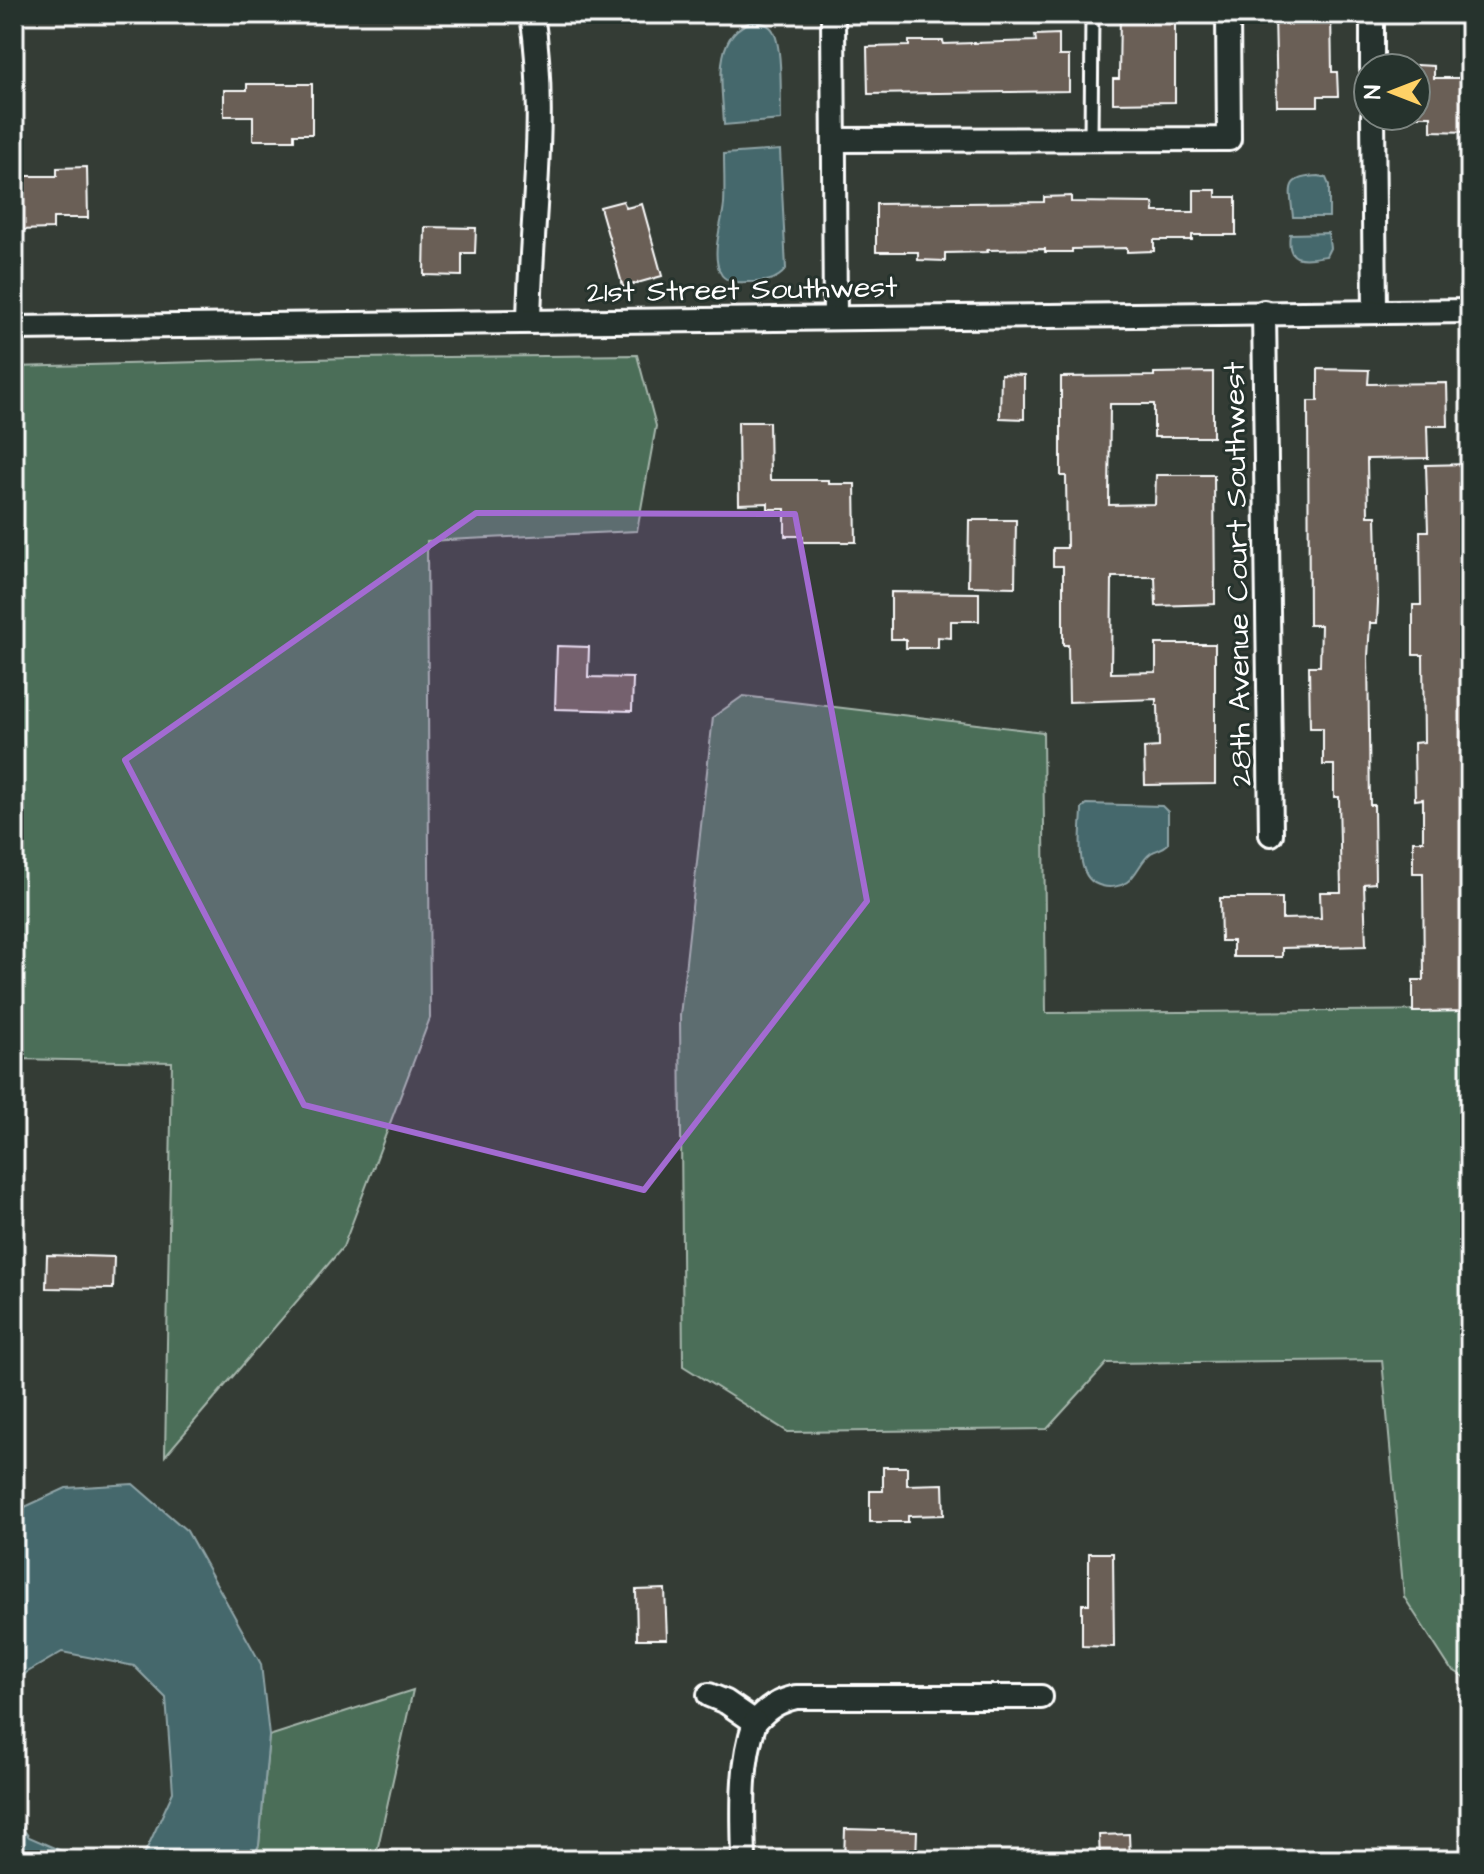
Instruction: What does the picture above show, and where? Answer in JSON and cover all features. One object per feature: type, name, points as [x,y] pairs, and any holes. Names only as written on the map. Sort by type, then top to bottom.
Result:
[{"type":"street","points":[[529,321],[530,251],[539,153],[532,14]]},
{"type":"street","points":[[833,14],[835,318]]},
{"type":"street","points":[[834,140],[1229,139],[1228,14]]},
{"type":"street","points":[[1372,14],[1372,52]]},
{"type":"street","points":[[1373,132],[1375,311]]},
{"type":"street","name":"21st Street Southwest","points":[[14,328],[1470,311]]},
{"type":"street","name":"28th Avenue Court Southwest","points":[[1264,312],[1271,834]]},
{"type":"street","points":[[709,1695],[726,1702],[755,1722]]},
{"type":"street","points":[[744,1860],[743,1806],[747,1746],[755,1722],[781,1700],[796,1697],[1041,1697]]},
{"type":"lane","points":[[1091,139],[1092,14]]},
{"type":"highlighted area","points":[[476,513],[795,514],[867,901],[644,1190],[304,1105],[125,760]]},
{"type":"green space","points":[[637,355],[656,426],[637,531],[427,541],[430,1018],[343,1247],[165,1456],[172,1062],[14,1059],[14,367],[351,358]]},
{"type":"green space","points":[[743,696],[1043,732],[1046,1013],[1470,1010],[1470,1681],[1450,1668],[1404,1597],[1382,1360],[1107,1363],[1047,1429],[788,1432],[683,1366],[680,1016],[713,717]]},
{"type":"green space","points":[[413,1690],[375,1860],[252,1860],[259,1845],[269,1736]]},
{"type":"water","points":[[752,22],[764,23],[774,33],[780,70],[781,120],[724,125],[721,81],[724,51],[739,28]]},
{"type":"water","points":[[780,150],[786,269],[778,277],[764,281],[728,280],[720,272],[717,256],[724,204],[724,154]]},
{"type":"water","points":[[1326,178],[1329,185],[1329,217],[1293,217],[1292,186],[1300,179]]},
{"type":"water","points":[[1328,233],[1330,248],[1326,256],[1303,258],[1293,255],[1290,234]]},
{"type":"water","points":[[1087,804],[1162,806],[1168,812],[1168,844],[1151,853],[1124,884],[1108,887],[1093,882],[1082,865],[1080,841],[1082,808]]},
{"type":"water","points":[[133,1484],[187,1531],[261,1664],[269,1736],[259,1845],[252,1860],[113,1860],[143,1857],[173,1792],[166,1698],[134,1666],[62,1652],[26,1673],[14,1691],[14,1512],[66,1488]]},
{"type":"water","points":[[14,1817],[29,1837],[82,1860],[14,1860]]},
{"type":"building","points":[[1120,14],[1175,14],[1175,102],[1113,103],[1113,79],[1119,79]]},
{"type":"building","points":[[1275,14],[1331,14],[1332,72],[1337,72],[1338,96],[1318,96],[1318,106],[1277,106]]},
{"type":"building","points":[[1059,34],[1059,56],[1069,56],[1069,91],[868,94],[867,47],[909,46],[909,41],[943,41],[944,44],[1036,41],[1035,35]]},
{"type":"building","points":[[1432,66],[1434,78],[1470,78],[1470,132],[1432,131]]},
{"type":"building","points":[[247,84],[312,84],[312,134],[294,134],[294,140],[253,140],[253,116],[224,116],[224,90],[247,90]]},
{"type":"building","points":[[87,167],[88,218],[53,218],[53,229],[17,230],[17,223],[14,223],[14,176],[57,176],[57,168]]},
{"type":"building","points":[[1194,190],[1216,190],[1216,197],[1236,197],[1236,235],[1192,235],[1192,240],[1154,240],[1154,251],[1127,252],[1127,248],[1072,249],[1072,252],[987,250],[945,253],[945,261],[918,260],[918,252],[876,252],[876,204],[1044,202],[1044,197],[1071,196],[1071,202],[1153,203],[1154,212],[1194,212]]},
{"type":"building","points":[[623,201],[626,208],[642,204],[662,276],[623,287],[600,207]]},
{"type":"building","points":[[425,227],[476,228],[475,253],[462,253],[462,276],[424,275]]},
{"type":"building","points":[[1318,369],[1369,370],[1368,384],[1447,383],[1448,426],[1427,426],[1428,458],[1367,459],[1368,516],[1376,516],[1378,602],[1377,623],[1370,623],[1368,657],[1370,805],[1374,805],[1375,883],[1364,884],[1366,946],[1282,948],[1282,957],[1233,957],[1233,941],[1221,941],[1220,898],[1282,898],[1282,919],[1321,918],[1320,892],[1341,892],[1339,797],[1334,797],[1334,765],[1323,765],[1323,728],[1310,728],[1309,666],[1320,666],[1321,625],[1309,625],[1308,401],[1318,401]]},
{"type":"building","points":[[1213,372],[1213,437],[1154,437],[1154,404],[1110,404],[1109,505],[1155,504],[1156,475],[1214,475],[1215,604],[1156,606],[1155,577],[1112,577],[1111,673],[1156,672],[1156,644],[1215,644],[1215,784],[1145,785],[1144,748],[1159,747],[1156,699],[1069,702],[1068,645],[1063,645],[1063,566],[1053,566],[1053,548],[1067,548],[1066,476],[1061,476],[1061,377]]},
{"type":"building","points":[[1001,374],[1024,375],[1024,419],[1000,418]]},
{"type":"building","points":[[738,422],[769,422],[770,480],[829,480],[829,484],[855,484],[856,542],[803,542],[803,536],[785,536],[785,509],[768,509],[768,503],[739,504]]},
{"type":"building","points":[[1470,464],[1470,1011],[1413,1012],[1413,980],[1424,980],[1423,873],[1413,873],[1413,841],[1423,841],[1423,799],[1415,800],[1414,743],[1424,742],[1423,655],[1413,655],[1413,605],[1421,605],[1420,531],[1428,531],[1426,465]]},
{"type":"building","points":[[969,520],[1016,520],[1015,587],[968,586]]},
{"type":"building","points":[[891,592],[979,593],[979,621],[951,621],[951,638],[938,637],[938,648],[906,648],[906,639],[891,639]]},
{"type":"building","points":[[557,646],[589,647],[588,677],[633,678],[632,711],[555,709]]},
{"type":"building","points":[[47,1255],[114,1257],[113,1289],[46,1288]]},
{"type":"building","points":[[883,1467],[907,1467],[907,1485],[943,1484],[944,1515],[908,1516],[908,1522],[870,1522],[870,1491],[883,1491]]},
{"type":"building","points":[[1089,1553],[1113,1553],[1114,1647],[1082,1646],[1082,1604],[1089,1604]]},
{"type":"building","points":[[665,1589],[667,1639],[637,1639],[636,1590]]},
{"type":"building","points":[[845,1829],[917,1831],[916,1860],[844,1860]]},
{"type":"building","points":[[1129,1834],[1130,1860],[1100,1860],[1099,1835]]}]
